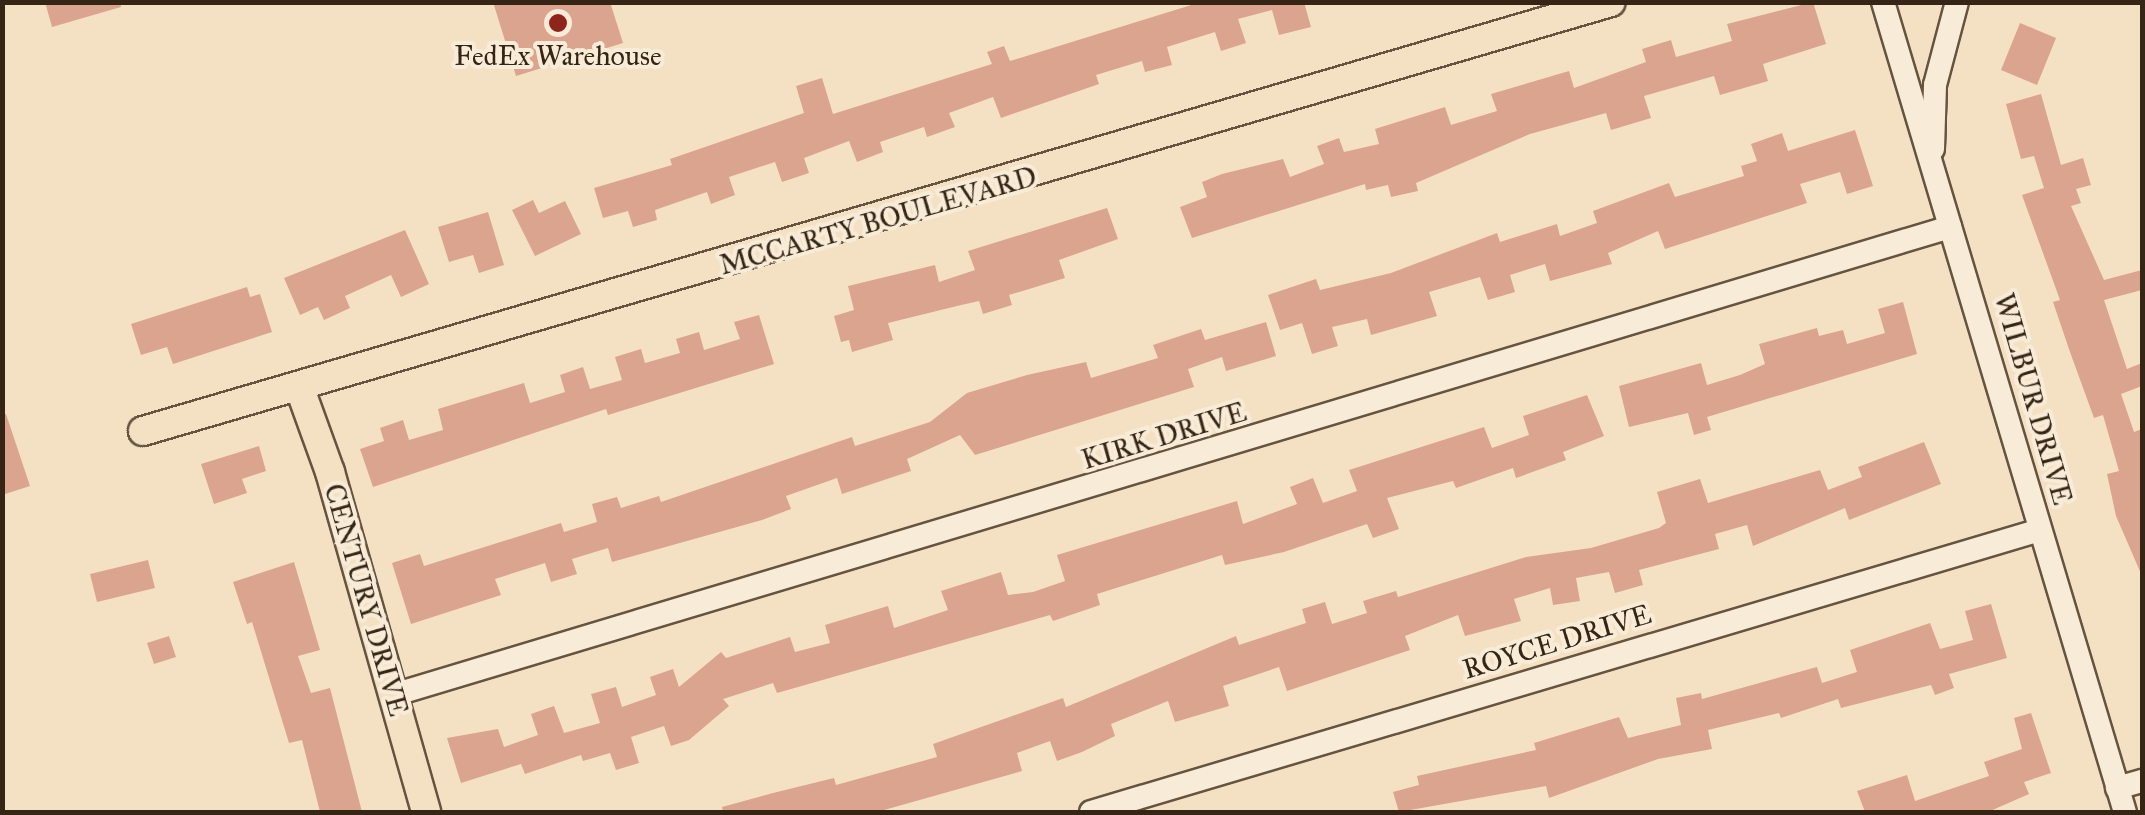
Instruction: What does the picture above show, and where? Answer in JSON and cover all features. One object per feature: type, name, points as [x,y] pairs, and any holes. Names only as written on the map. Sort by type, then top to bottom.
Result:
[{"type":"main road","name":"MCCARTY BOULEVARD","points":[[143,431],[300,389],[1610,2]]},
{"type":"main road","name":"CENTURY DRIVE","points":[[300,389],[426,812]]},
{"type":"street","name":"WILBUR DRIVE","points":[[1883,2],[2125,812]]},
{"type":"street","points":[[1932,168],[1935,85],[1957,2]]},
{"type":"street","name":"KIRK DRIVE","points":[[393,695],[1950,227]]},
{"type":"street","name":"ROYCE DRIVE","points":[[1090,812],[2040,530]]},
{"type":"street","points":[[2117,788],[2142,781]]},
{"type":"building","points":[[45,2],[120,2],[121,7],[52,27]]},
{"type":"building","name":"FedEx Warehouse","points":[[493,2],[610,2],[623,43],[516,76]]},
{"type":"building","points":[[1201,2],[1304,2],[1311,27],[1279,35],[1272,10],[1238,19],[1246,43],[1221,51],[1215,32],[1167,47],[1172,65],[1145,72],[1142,61],[1096,75],[1099,84],[1001,118],[993,97],[949,113],[955,127],[927,137],[924,127],[880,142],[883,152],[857,162],[849,141],[804,158],[809,173],[782,182],[775,162],[729,177],[735,195],[711,204],[707,192],[655,210],[657,220],[633,227],[628,211],[603,218],[594,188],[672,165],[670,159],[804,113],[796,86],[822,78],[833,114],[992,64],[987,52],[1004,46],[1010,61]]},
{"type":"building","points":[[1813,2],[1826,44],[1763,64],[1768,81],[1720,95],[1714,76],[1644,96],[1651,118],[1611,130],[1606,113],[1530,134],[1416,183],[1418,191],[1391,197],[1388,185],[1366,190],[1365,184],[1192,238],[1180,207],[1207,197],[1202,182],[1222,174],[1283,159],[1290,177],[1324,164],[1317,146],[1339,138],[1344,152],[1379,144],[1375,129],[1445,107],[1451,125],[1497,111],[1491,94],[1569,71],[1574,88],[1646,62],[1642,49],[1671,40],[1676,57],[1732,41],[1727,24]]},
{"type":"building","points":[[2020,23],[2056,38],[2037,85],[2001,70]]},
{"type":"building","points":[[2041,94],[2061,165],[2083,158],[2091,185],[2076,189],[2081,203],[2071,206],[2104,280],[2142,270],[2142,290],[2104,300],[2127,369],[2142,363],[2142,386],[2121,394],[2134,432],[2142,429],[2142,576],[2116,516],[2107,474],[2119,471],[2103,415],[2094,418],[2053,302],[2060,300],[2022,195],[2044,188],[2034,156],[2021,159],[2006,104]]},
{"type":"building","points":[[1855,130],[1873,186],[1847,194],[1840,172],[1800,184],[1807,203],[1665,249],[1658,231],[1608,253],[1612,264],[1550,281],[1545,264],[1510,275],[1515,292],[1488,300],[1480,277],[1429,292],[1437,316],[1371,335],[1367,319],[1332,327],[1338,346],[1312,354],[1302,323],[1280,330],[1268,295],[1316,279],[1320,290],[1391,273],[1497,233],[1500,242],[1557,224],[1560,236],[1597,223],[1593,211],[1669,183],[1675,197],[1744,176],[1741,166],[1757,161],[1751,144],[1782,133],[1788,151]]},
{"type":"building","points":[[533,200],[539,213],[565,201],[581,234],[535,256],[512,210]]},
{"type":"building","points":[[1107,208],[1118,239],[1059,260],[1065,278],[1009,295],[1012,305],[983,314],[979,301],[888,323],[893,340],[852,352],[849,340],[841,342],[834,316],[854,310],[848,286],[935,265],[939,282],[975,270],[968,251]]},
{"type":"building","points":[[488,212],[504,265],[479,273],[473,255],[449,262],[438,227]]},
{"type":"building","points":[[405,230],[429,284],[401,297],[391,275],[345,296],[350,308],[324,320],[318,307],[300,315],[284,278]]},
{"type":"building","points":[[247,287],[250,297],[260,294],[272,332],[173,364],[167,347],[141,355],[131,324]]},
{"type":"building","points":[[1903,302],[1917,354],[1707,417],[1711,430],[1694,435],[1688,413],[1629,427],[1619,386],[1701,363],[1707,385],[1765,364],[1759,344],[1817,328],[1819,336],[1843,330],[1847,344],[1885,333],[1878,309]]},
{"type":"building","points":[[759,315],[774,364],[608,415],[606,409],[373,487],[360,449],[384,441],[380,428],[403,420],[409,440],[443,430],[438,409],[524,383],[530,403],[565,392],[560,375],[583,367],[590,389],[622,380],[615,357],[641,349],[645,363],[680,353],[676,339],[699,332],[704,350],[740,339],[734,322]]},
{"type":"building","points":[[1266,322],[1276,356],[1226,371],[1222,357],[1188,369],[1194,387],[975,455],[960,435],[907,459],[911,471],[842,494],[837,478],[786,496],[791,509],[762,520],[612,562],[608,548],[572,559],[577,574],[551,582],[545,563],[495,579],[501,595],[411,624],[392,563],[420,554],[424,566],[561,523],[564,532],[597,522],[592,504],[617,497],[621,508],[659,496],[661,502],[852,437],[855,446],[930,422],[967,393],[1027,375],[1086,362],[1091,378],[1158,358],[1153,345],[1201,329],[1205,340]]},
{"type":"building","points":[[1587,395],[1604,436],[1563,452],[1566,460],[1516,478],[1513,468],[1456,488],[1453,481],[1387,498],[1399,529],[1373,538],[1367,524],[1284,552],[1225,565],[1222,555],[1097,594],[1100,605],[1053,621],[1050,615],[777,693],[773,683],[723,699],[729,706],[689,740],[671,746],[664,726],[631,737],[639,763],[616,770],[610,753],[583,761],[581,755],[525,774],[521,764],[461,783],[447,738],[498,729],[504,747],[538,735],[531,714],[554,706],[564,733],[600,723],[591,694],[616,687],[622,707],[656,695],[650,677],[673,669],[679,687],[721,652],[726,658],[790,637],[795,652],[830,643],[825,625],[888,606],[894,628],[948,610],[941,591],[1001,572],[1008,595],[1033,592],[1065,581],[1057,555],[1237,501],[1243,524],[1297,504],[1290,487],[1313,478],[1323,503],[1357,491],[1349,470],[1484,427],[1492,448],[1529,435],[1523,416]]},
{"type":"building","points":[[6,414],[30,486],[2,495],[2,415]]},
{"type":"building","points":[[1924,442],[1941,484],[1849,520],[1845,508],[1753,546],[1747,525],[1715,534],[1719,549],[1639,570],[1643,585],[1615,593],[1609,572],[1576,578],[1580,601],[1553,605],[1550,588],[1514,599],[1521,621],[1465,636],[1458,615],[1405,636],[1410,650],[1287,691],[1279,667],[1223,686],[1229,706],[1175,722],[1168,701],[1111,724],[1115,736],[1082,752],[1057,761],[1050,741],[1017,753],[1022,771],[877,812],[723,812],[722,807],[773,793],[834,778],[836,785],[937,757],[933,744],[1063,698],[1066,707],[1236,636],[1239,645],[1306,623],[1302,609],[1325,602],[1332,624],[1367,613],[1363,601],[1396,591],[1398,597],[1526,557],[1591,548],[1659,528],[1666,523],[1657,492],[1700,479],[1708,503],[1820,470],[1828,490],[1862,477],[1858,467]]},
{"type":"building","points":[[259,446],[266,471],[242,479],[247,493],[214,504],[201,464]]},
{"type":"building","points":[[148,560],[155,588],[97,602],[90,574]]},
{"type":"building","points":[[294,562],[320,650],[298,656],[311,693],[330,688],[362,812],[320,812],[302,740],[289,743],[252,622],[247,624],[233,582]]},
{"type":"building","points":[[1991,604],[2007,658],[1949,674],[1954,688],[1935,695],[1931,685],[1841,708],[1838,699],[1781,718],[1779,713],[1708,730],[1712,749],[1658,759],[1549,798],[1546,786],[1399,812],[1393,792],[1419,785],[1417,776],[1536,750],[1534,743],[1619,717],[1628,738],[1681,725],[1676,698],[1701,693],[1702,699],[1817,667],[1822,683],[1857,672],[1850,650],[1930,623],[1940,649],[1973,640],[1965,611]]},
{"type":"building","points":[[169,636],[176,657],[154,664],[147,643]]},
{"type":"building","points":[[2031,713],[2051,773],[2024,782],[2029,794],[1988,812],[1865,812],[1857,791],[1907,775],[1915,801],[1989,776],[1984,762],[2022,749],[2014,718]]},
{"type":"place","name":"FedEx Warehouse","points":[[558,23]]}]
